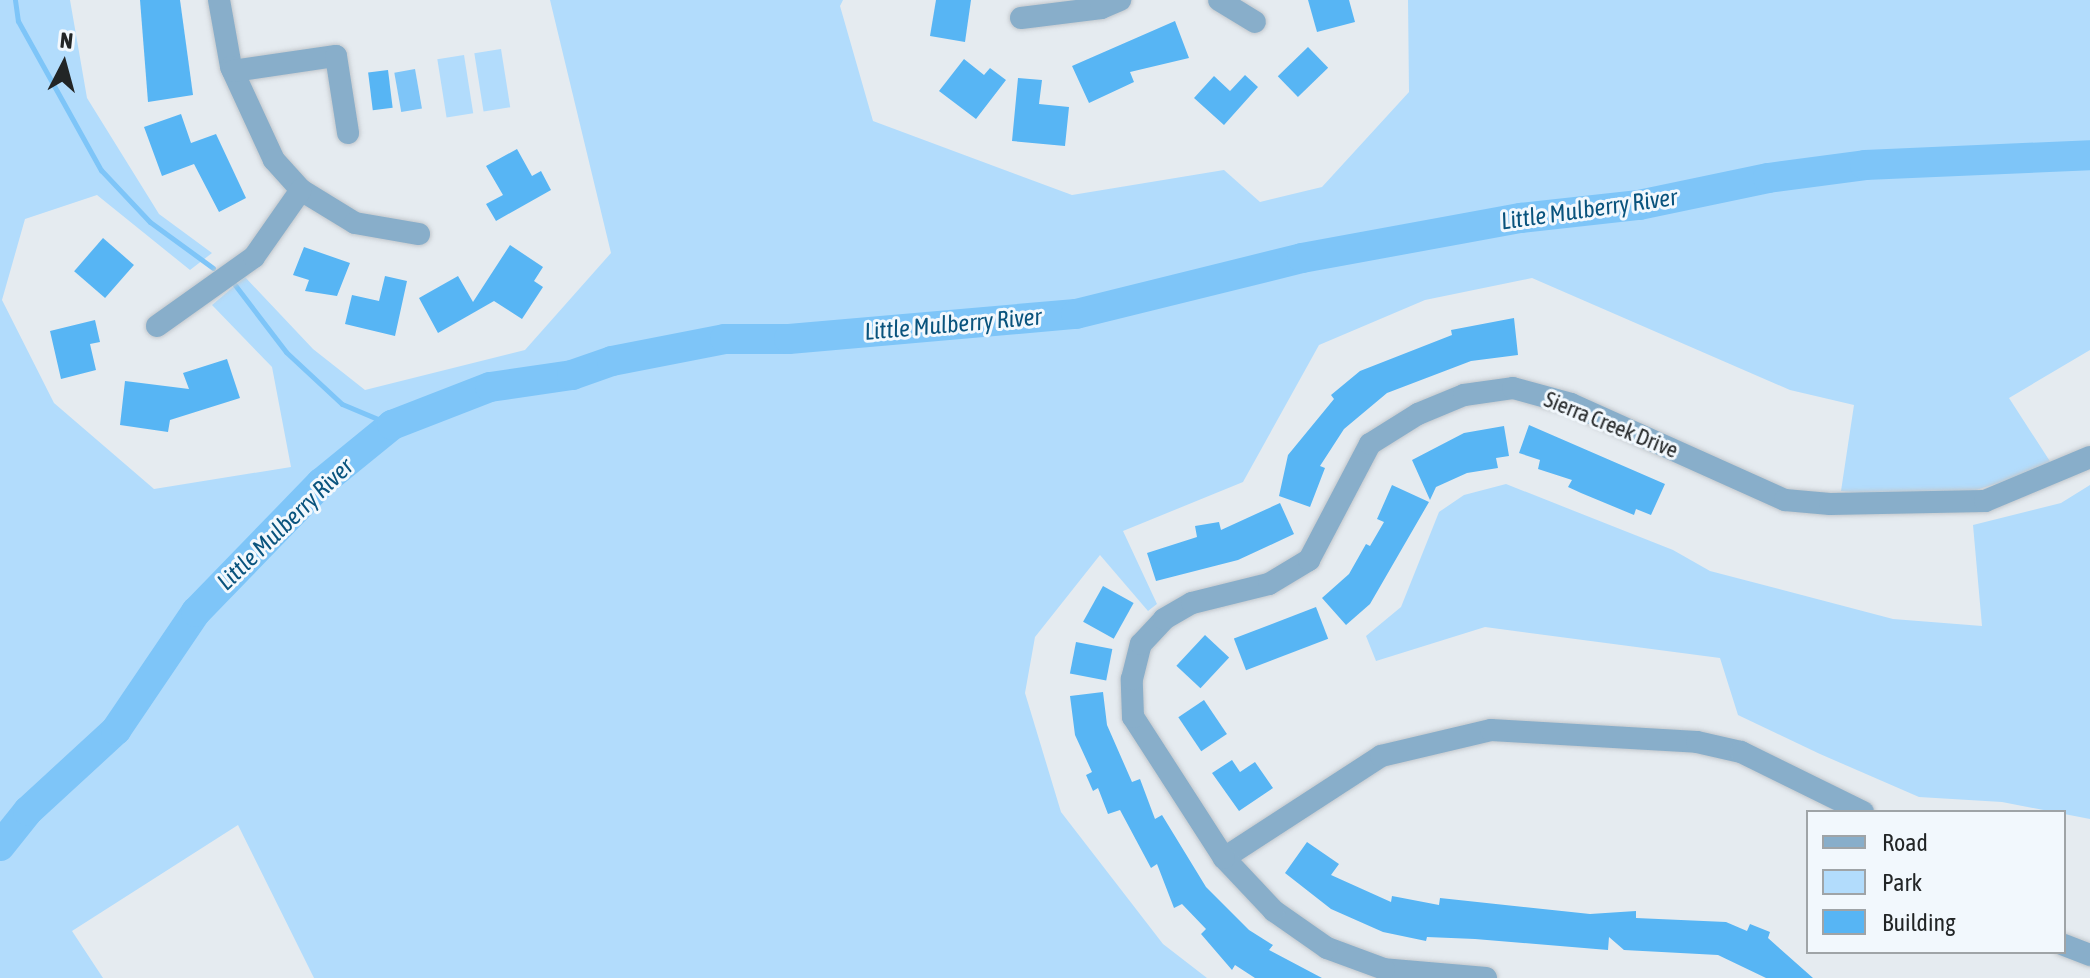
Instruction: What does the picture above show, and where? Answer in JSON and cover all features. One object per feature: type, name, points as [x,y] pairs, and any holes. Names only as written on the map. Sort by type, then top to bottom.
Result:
[{"type":"street","points":[[219,0],[233,71],[274,160],[301,190],[355,223],[419,234]]},
{"type":"street","points":[[1021,18],[1101,8],[1120,0]]},
{"type":"street","points":[[1219,0],[1255,22]]},
{"type":"street","points":[[233,71],[336,56],[348,133]]},
{"type":"street","points":[[157,326],[254,257],[301,190]]},
{"type":"street","name":"Sierra Creek Drive","points":[[1486,978],[1384,969],[1327,948],[1274,911],[1224,858],[1133,717],[1132,679],[1141,644],[1164,619],[1192,603],[1269,584],[1309,560],[1370,444],[1418,414],[1464,395],[1513,388],[1571,404],[1785,500],[1830,504],[1985,501],[2090,457]]},
{"type":"street","points":[[1224,858],[1381,756],[1491,730],[1640,735],[1712,745],[1753,757],[1859,810]]},
{"type":"street","points":[[2066,946],[2090,955]]},
{"type":"green space","points":[[0,0],[70,0],[87,98],[159,214],[212,253],[190,270],[97,195],[25,219],[2,300],[54,403],[154,489],[291,467],[272,367],[212,305],[245,277],[313,349],[365,390],[525,350],[611,253],[550,0],[843,0],[840,6],[873,121],[1072,195],[1224,170],[1260,202],[1322,187],[1409,92],[1408,0],[2090,0],[2090,350],[2009,398],[2053,466],[1963,494],[1884,495],[1841,491],[1854,405],[1790,390],[1532,278],[1425,300],[1319,345],[1243,482],[1123,531],[1157,604],[1148,611],[1100,555],[1035,637],[1025,693],[1061,812],[1163,944],[1207,978],[314,978],[238,825],[72,931],[103,978],[0,978]]},
{"type":"green space","points":[[501,49],[510,107],[484,111],[474,53]]},
{"type":"green space","points":[[464,55],[473,113],[447,117],[437,59]]},
{"type":"green space","points":[[1506,484],[1673,550],[1710,571],[1893,619],[1982,626],[1973,525],[2061,503],[2090,485],[2090,819],[2066,814],[2066,810],[1919,797],[1820,754],[1738,715],[1720,658],[1485,627],[1376,661],[1366,636],[1401,607],[1439,512],[1464,495]]},
{"type":"shaded area","points":[[415,69],[422,108],[401,112],[394,73]]},
{"type":"building","points":[[140,0],[180,0],[193,95],[148,102]]},
{"type":"building","points":[[936,0],[971,0],[965,42],[930,36]]},
{"type":"building","points":[[1308,0],[1349,0],[1355,22],[1317,32]]},
{"type":"building","points":[[1175,21],[1189,58],[1130,72],[1134,82],[1089,103],[1072,66]]},
{"type":"building","points":[[1308,47],[1328,68],[1298,97],[1278,76]]},
{"type":"building","points":[[964,59],[984,75],[990,68],[1006,80],[976,119],[939,91]]},
{"type":"building","points":[[388,70],[393,108],[373,110],[368,72]]},
{"type":"building","points":[[1245,75],[1258,87],[1224,125],[1194,98],[1214,76],[1230,91]]},
{"type":"building","points":[[1018,78],[1042,80],[1039,104],[1069,107],[1065,146],[1012,141]]},
{"type":"building","points":[[181,114],[191,143],[216,134],[246,198],[219,212],[194,164],[162,176],[144,127]]},
{"type":"building","points":[[517,149],[532,176],[541,171],[551,190],[496,221],[486,204],[503,195],[486,166]]},
{"type":"building","points":[[103,238],[134,265],[105,298],[74,271]]},
{"type":"building","points":[[510,245],[543,267],[534,281],[543,287],[522,319],[494,301],[438,333],[419,298],[458,276],[473,302]]},
{"type":"building","points":[[304,247],[350,263],[337,296],[305,291],[309,280],[293,275]]},
{"type":"building","points":[[385,276],[407,281],[395,336],[345,324],[352,295],[379,301]]},
{"type":"building","points":[[1514,318],[1518,355],[1471,361],[1387,393],[1344,429],[1320,466],[1325,468],[1310,507],[1279,496],[1288,455],[1334,399],[1331,395],[1360,371],[1452,335],[1451,330]]},
{"type":"building","points":[[95,320],[100,342],[90,344],[96,370],[61,379],[50,331]]},
{"type":"building","points":[[227,359],[240,398],[170,420],[168,432],[120,425],[125,381],[189,389],[183,373]]},
{"type":"building","points":[[1529,425],[1665,484],[1651,515],[1636,509],[1634,515],[1568,487],[1572,480],[1538,469],[1540,460],[1519,453]]},
{"type":"building","points":[[1504,426],[1509,456],[1496,458],[1498,468],[1467,473],[1436,487],[1430,500],[1412,460],[1464,433]]},
{"type":"building","points":[[1392,485],[1429,502],[1370,604],[1346,625],[1322,598],[1349,574],[1366,544],[1370,546],[1384,522],[1377,519]]},
{"type":"building","points":[[1280,503],[1294,534],[1238,560],[1156,581],[1147,553],[1197,537],[1195,526],[1219,522],[1221,530]]},
{"type":"building","points":[[1103,586],[1134,603],[1114,639],[1083,622]]},
{"type":"building","points":[[1316,607],[1328,639],[1246,670],[1234,639]]},
{"type":"building","points":[[1205,635],[1229,658],[1200,688],[1176,666]]},
{"type":"building","points":[[1076,642],[1112,649],[1106,680],[1070,673]]},
{"type":"building","points":[[1103,692],[1107,725],[1132,782],[1140,779],[1155,819],[1162,815],[1206,887],[1249,930],[1273,945],[1269,950],[1322,978],[1255,978],[1235,965],[1232,970],[1201,934],[1206,929],[1182,904],[1174,908],[1157,864],[1151,868],[1120,810],[1108,814],[1098,788],[1093,791],[1086,775],[1092,772],[1075,735],[1070,696]]},
{"type":"building","points":[[1204,700],[1227,734],[1201,751],[1178,717]]},
{"type":"building","points":[[1232,760],[1240,772],[1255,762],[1273,788],[1239,811],[1212,773]]},
{"type":"building","points":[[1307,842],[1339,864],[1331,875],[1391,902],[1392,896],[1439,905],[1440,898],[1590,914],[1636,911],[1636,918],[1726,922],[1747,931],[1750,924],[1770,932],[1768,938],[1813,978],[1766,978],[1718,955],[1624,950],[1609,937],[1608,950],[1475,939],[1427,937],[1426,941],[1383,932],[1331,909],[1285,873]]},
{"type":"waterway","points":[[15,0],[18,21],[101,170],[150,222],[213,268]]},
{"type":"waterway","name":"Little Mulberry River","points":[[0,846],[28,811],[116,730],[196,612],[321,483],[392,425],[490,387],[572,375],[612,361],[725,339],[789,339],[1076,314],[1302,258],[1521,218],[1639,205],[1768,178],[1865,165],[2090,155]]},
{"type":"waterway","points":[[235,285],[286,352],[342,404],[392,425]]}]
